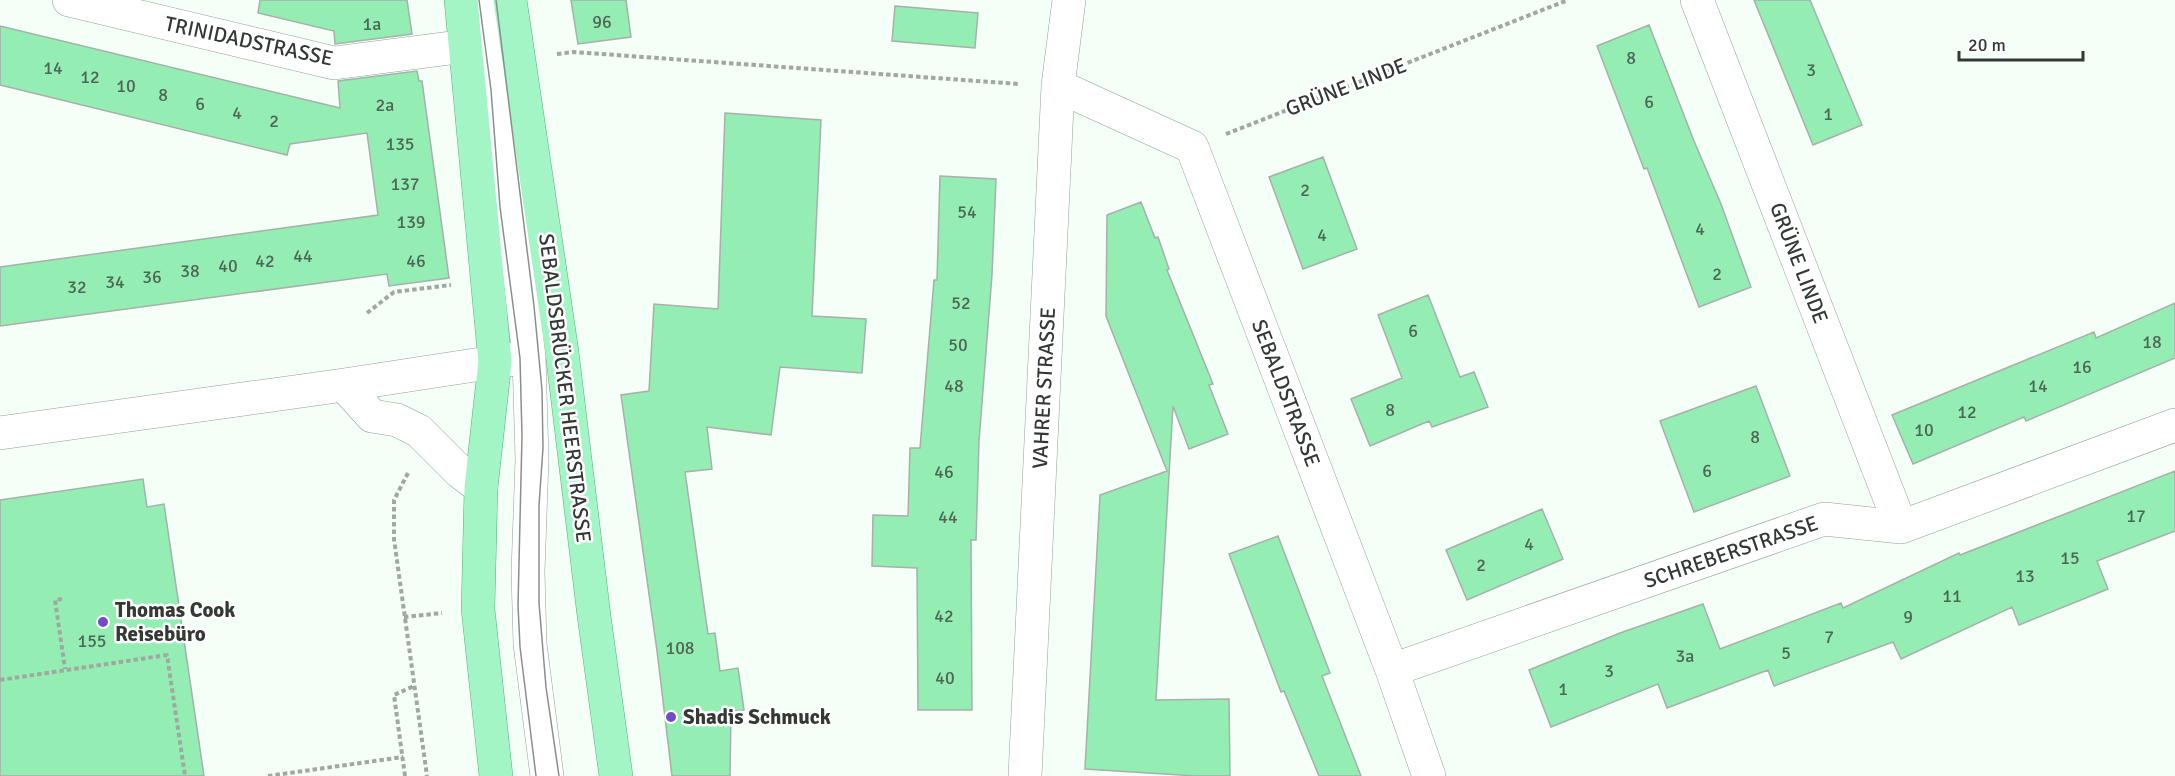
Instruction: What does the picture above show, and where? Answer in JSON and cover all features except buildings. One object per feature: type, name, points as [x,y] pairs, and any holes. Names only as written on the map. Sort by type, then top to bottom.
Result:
[{"type":"main road","points":[[461,0],[495,362],[481,488],[478,609],[496,776]]},
{"type":"main road","name":"SEBALDSBRÜCKER HEERSTRASSE","points":[[510,0],[562,352],[616,776]]},
{"type":"street","name":"TRINIDADSTRASSE","points":[[69,0],[334,63],[466,46]]},
{"type":"street","points":[[488,0],[529,357],[532,459],[528,572],[530,644],[547,776]]},
{"type":"street","name":"VAHRER STRASSE","points":[[1025,776],[1058,86],[1069,0]]},
{"type":"street","name":"GRÜNE LINDE","points":[[1697,0],[1901,527]]},
{"type":"street","points":[[1058,86],[1192,147]]},
{"type":"street","name":"SEBALDSTRASSE","points":[[1192,147],[1392,670],[1429,776]]},
{"type":"street","points":[[0,433],[562,352],[532,459]]},
{"type":"street","points":[[495,362],[532,459]]},
{"type":"street","points":[[344,385],[372,416],[397,420],[419,431],[460,472],[481,488]]},
{"type":"street","name":"SCHREBERSTRASSE","points":[[1392,670],[1824,519],[1901,527],[2175,425]]},
{"type":"path","name":"GRÜNE LINDE","points":[[1192,147],[1568,0]]},
{"type":"path","points":[[517,57],[574,52],[1058,86]]},
{"type":"path","points":[[367,313],[394,292],[459,284]]},
{"type":"path","points":[[427,438],[393,500],[394,539],[427,776]]},
{"type":"path","points":[[62,598],[55,600],[65,669]]},
{"type":"path","points":[[0,680],[167,655],[185,776]]},
{"type":"path","points":[[405,776],[394,695],[414,686]]},
{"type":"path","points":[[268,776],[403,757]]},
{"type":"tram line","points":[[479,0],[491,90],[500,207],[520,358],[522,436],[518,605],[520,647],[536,776]]},
{"type":"tram line","points":[[496,0],[534,306],[542,390],[543,448],[539,505],[539,603],[546,687],[559,776]]},
{"type":"place","name":"Thomas Cook Reisebüro","points":[[103,622]]},
{"type":"place","name":"Shadis Schmuck","points":[[671,717]]}]
